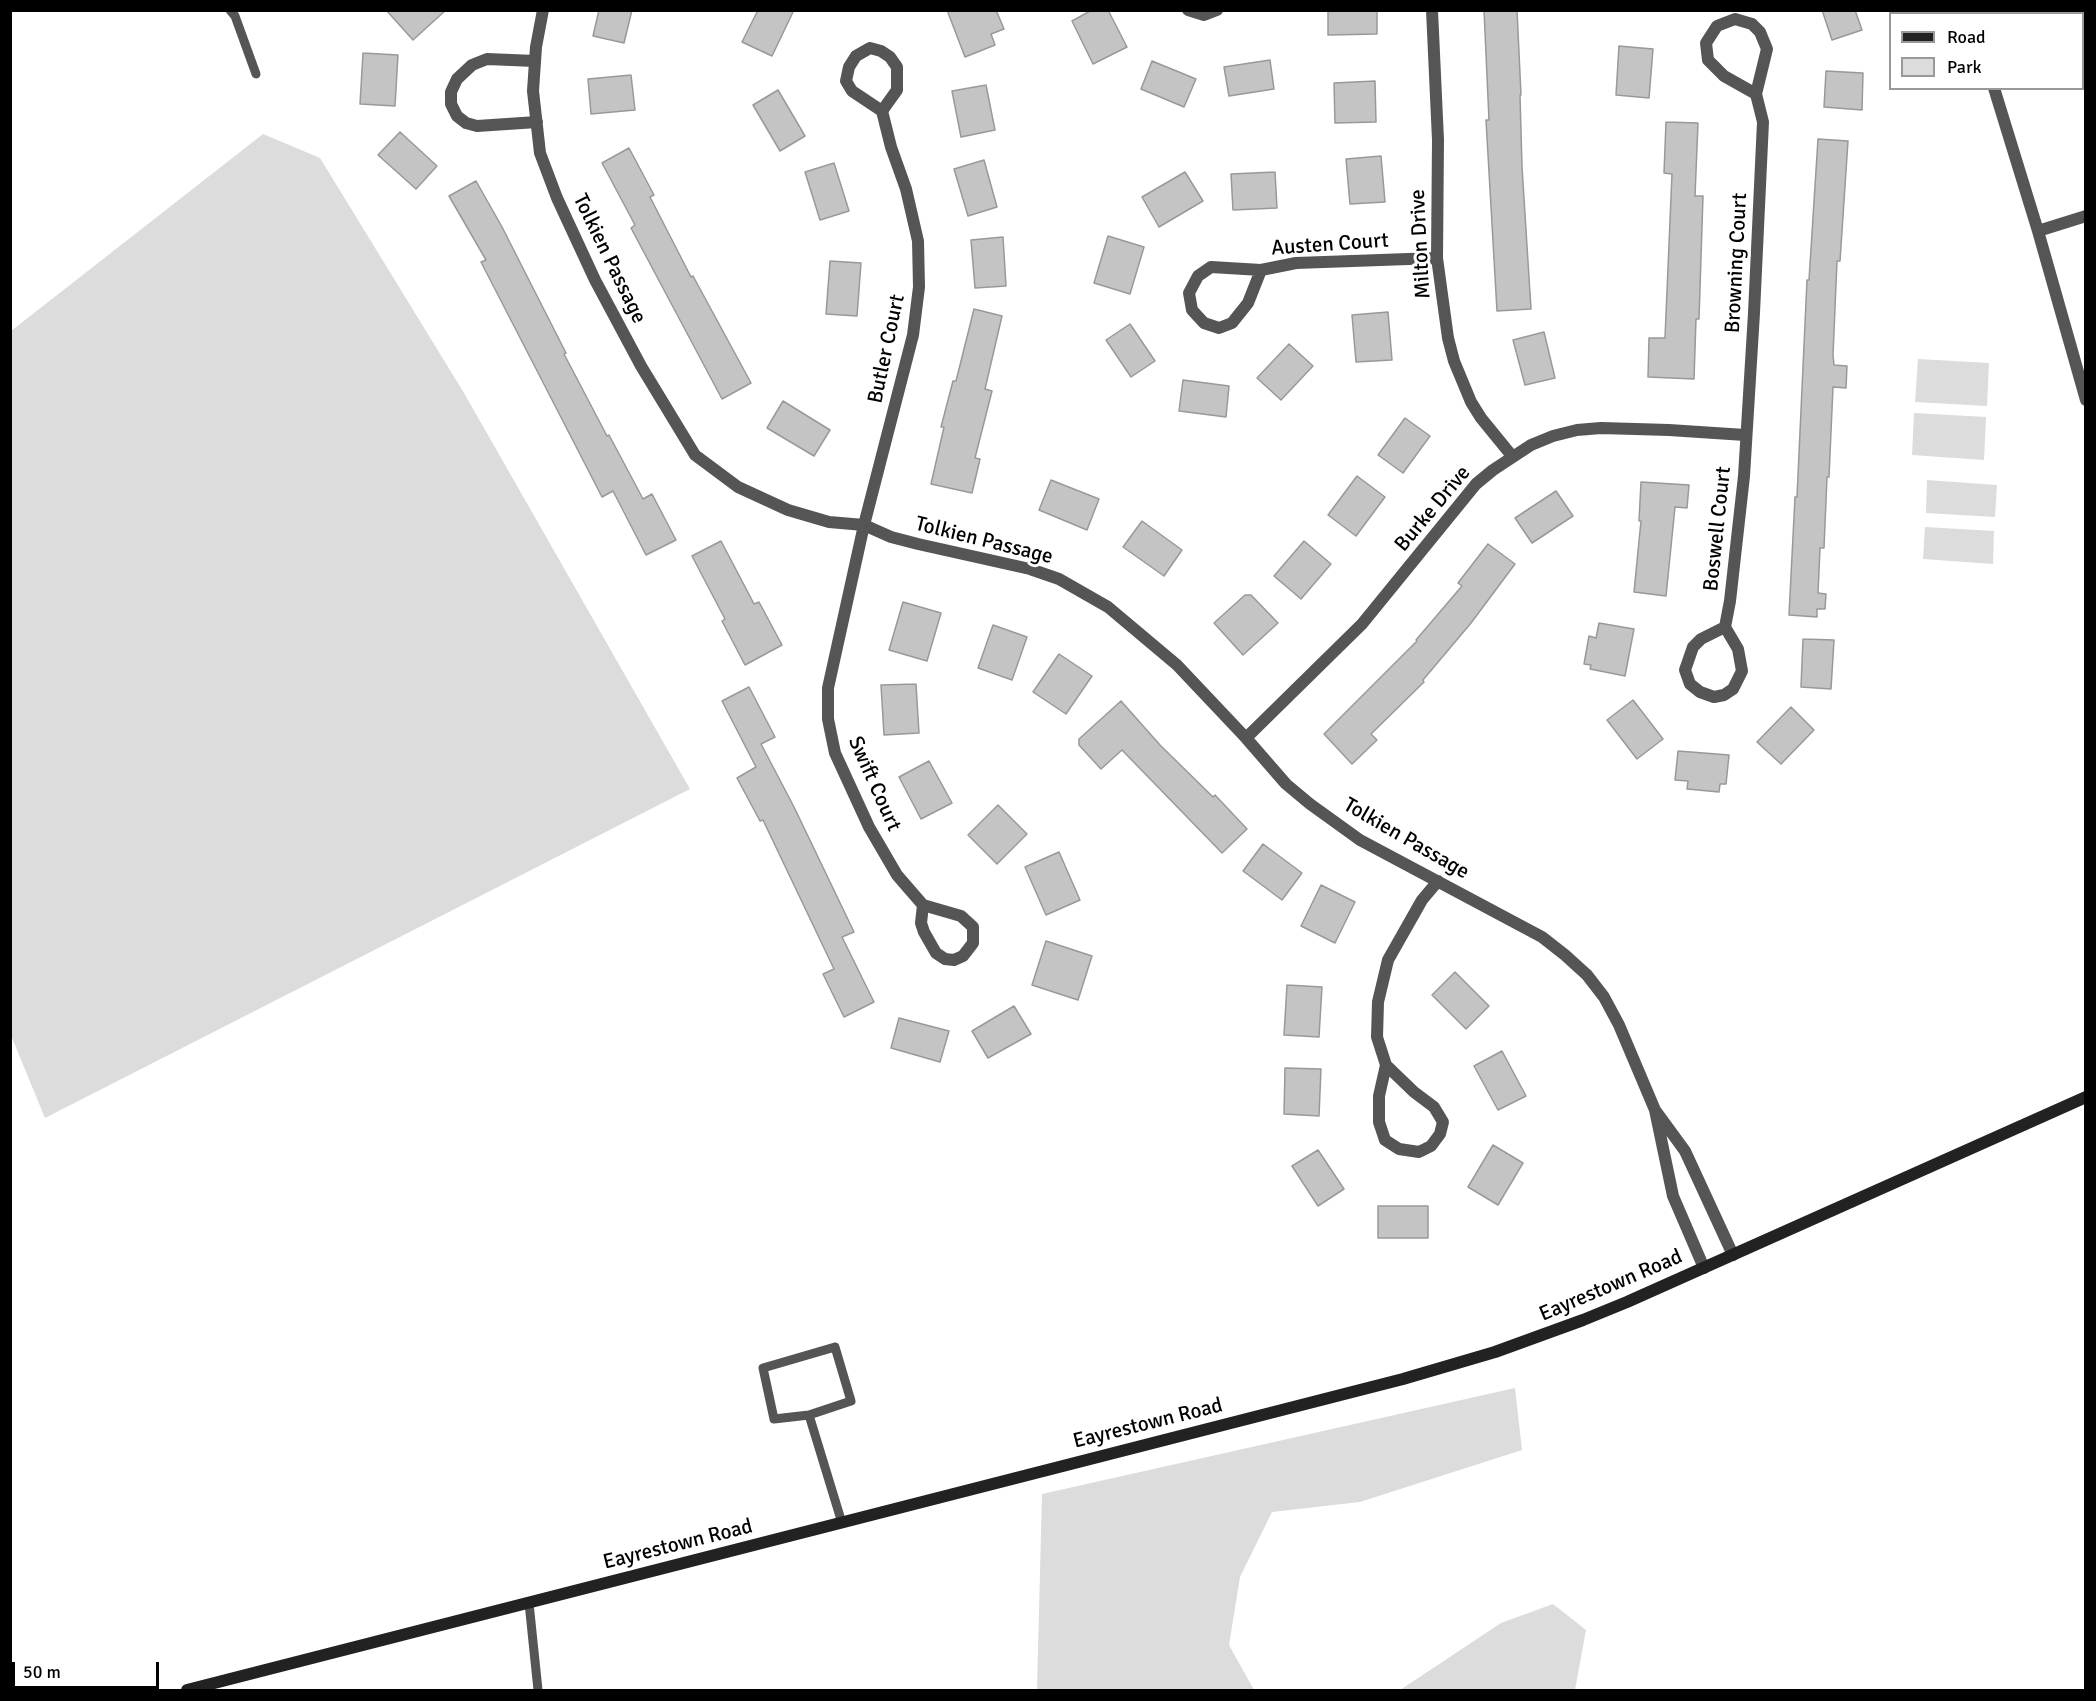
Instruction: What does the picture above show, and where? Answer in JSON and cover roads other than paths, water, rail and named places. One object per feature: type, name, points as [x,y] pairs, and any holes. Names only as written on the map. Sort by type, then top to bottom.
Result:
[{"type":"street","name":"Tolkien Passage","points":[[543,10],[534,61],[533,91],[540,153],[557,198],[586,262],[642,366],[695,455],[730,482],[762,500],[788,510],[829,522],[864,525],[891,537],[1030,569],[1059,579],[1086,594],[1108,607],[1177,665],[1286,784],[1335,823],[1360,840],[1542,937],[1565,955],[1587,975],[1604,997],[1619,1025],[1655,1110],[1673,1196],[1704,1269]]},
{"type":"street","points":[[1188,10],[1204,15],[1217,10]]},
{"type":"street","name":"Milton Drive","points":[[1432,10],[1437,140],[1437,258],[1448,338],[1454,361],[1471,402],[1512,456]]},
{"type":"street","name":"Browning Court","points":[[1745,435],[1754,313],[1763,122],[1756,94],[1767,49],[1760,32],[1752,24],[1735,19],[1717,26],[1706,43],[1708,60],[1724,76],[1756,94]]},
{"type":"street","points":[[870,48],[890,57],[897,67],[897,90],[882,111],[852,91],[846,81],[849,67],[856,56],[870,48]]},
{"type":"street","points":[[534,61],[487,59],[472,65],[457,79],[451,92],[451,104],[457,116],[466,123],[477,126],[537,122]]},
{"type":"street","points":[[1995,90],[2038,231],[2085,400]]},
{"type":"street","name":"Butler Court","points":[[864,525],[909,352],[919,287],[918,241],[906,189],[891,147],[882,111]]},
{"type":"street","points":[[2038,231],[2085,216]]},
{"type":"street","name":"Austen Court","points":[[1261,270],[1248,303],[1232,323],[1219,328],[1204,323],[1192,310],[1189,293],[1198,276],[1211,267],[1261,270],[1296,263],[1437,258]]},
{"type":"street","name":"Burke Drive","points":[[1246,738],[1362,624],[1476,484],[1512,456],[1553,436],[1577,430],[1601,428],[1669,430],[1745,435]]},
{"type":"street","name":"Boswell Court","points":[[1725,627],[1744,476],[1745,435]]},
{"type":"street","name":"Swift Court","points":[[864,525],[828,688],[828,719],[835,753],[869,827],[897,875],[923,905]]},
{"type":"street","points":[[1725,627],[1738,649],[1742,671],[1733,689],[1724,695],[1714,697],[1700,692],[1690,684],[1685,670],[1693,647],[1701,639],[1725,627]]},
{"type":"street","points":[[1386,1065],[1379,1096],[1379,1122],[1385,1140],[1399,1149],[1419,1152],[1431,1146],[1440,1134],[1443,1122],[1434,1107],[1414,1092],[1386,1065],[1377,1037],[1378,1002],[1388,960],[1422,900],[1438,881]]},
{"type":"street","points":[[923,905],[962,916],[973,927],[973,943],[963,956],[954,960],[945,959],[936,953],[921,923],[923,905]]},
{"type":"street","name":"Eayrestown Road","points":[[187,1690],[1461,1363],[1583,1320],[1704,1269],[2085,1097]]},
{"type":"street","name":"Tolkien Passage","points":[[1655,1110],[1685,1150],[1733,1255]]},
{"type":"lane","points":[[230,10],[235,15],[256,74]]},
{"type":"lane","points":[[835,1347],[851,1401],[809,1415],[774,1419],[764,1368],[835,1347]]},
{"type":"lane","points":[[809,1415],[842,1523]]},
{"type":"lane","points":[[529,1604],[538,1690]]}]
